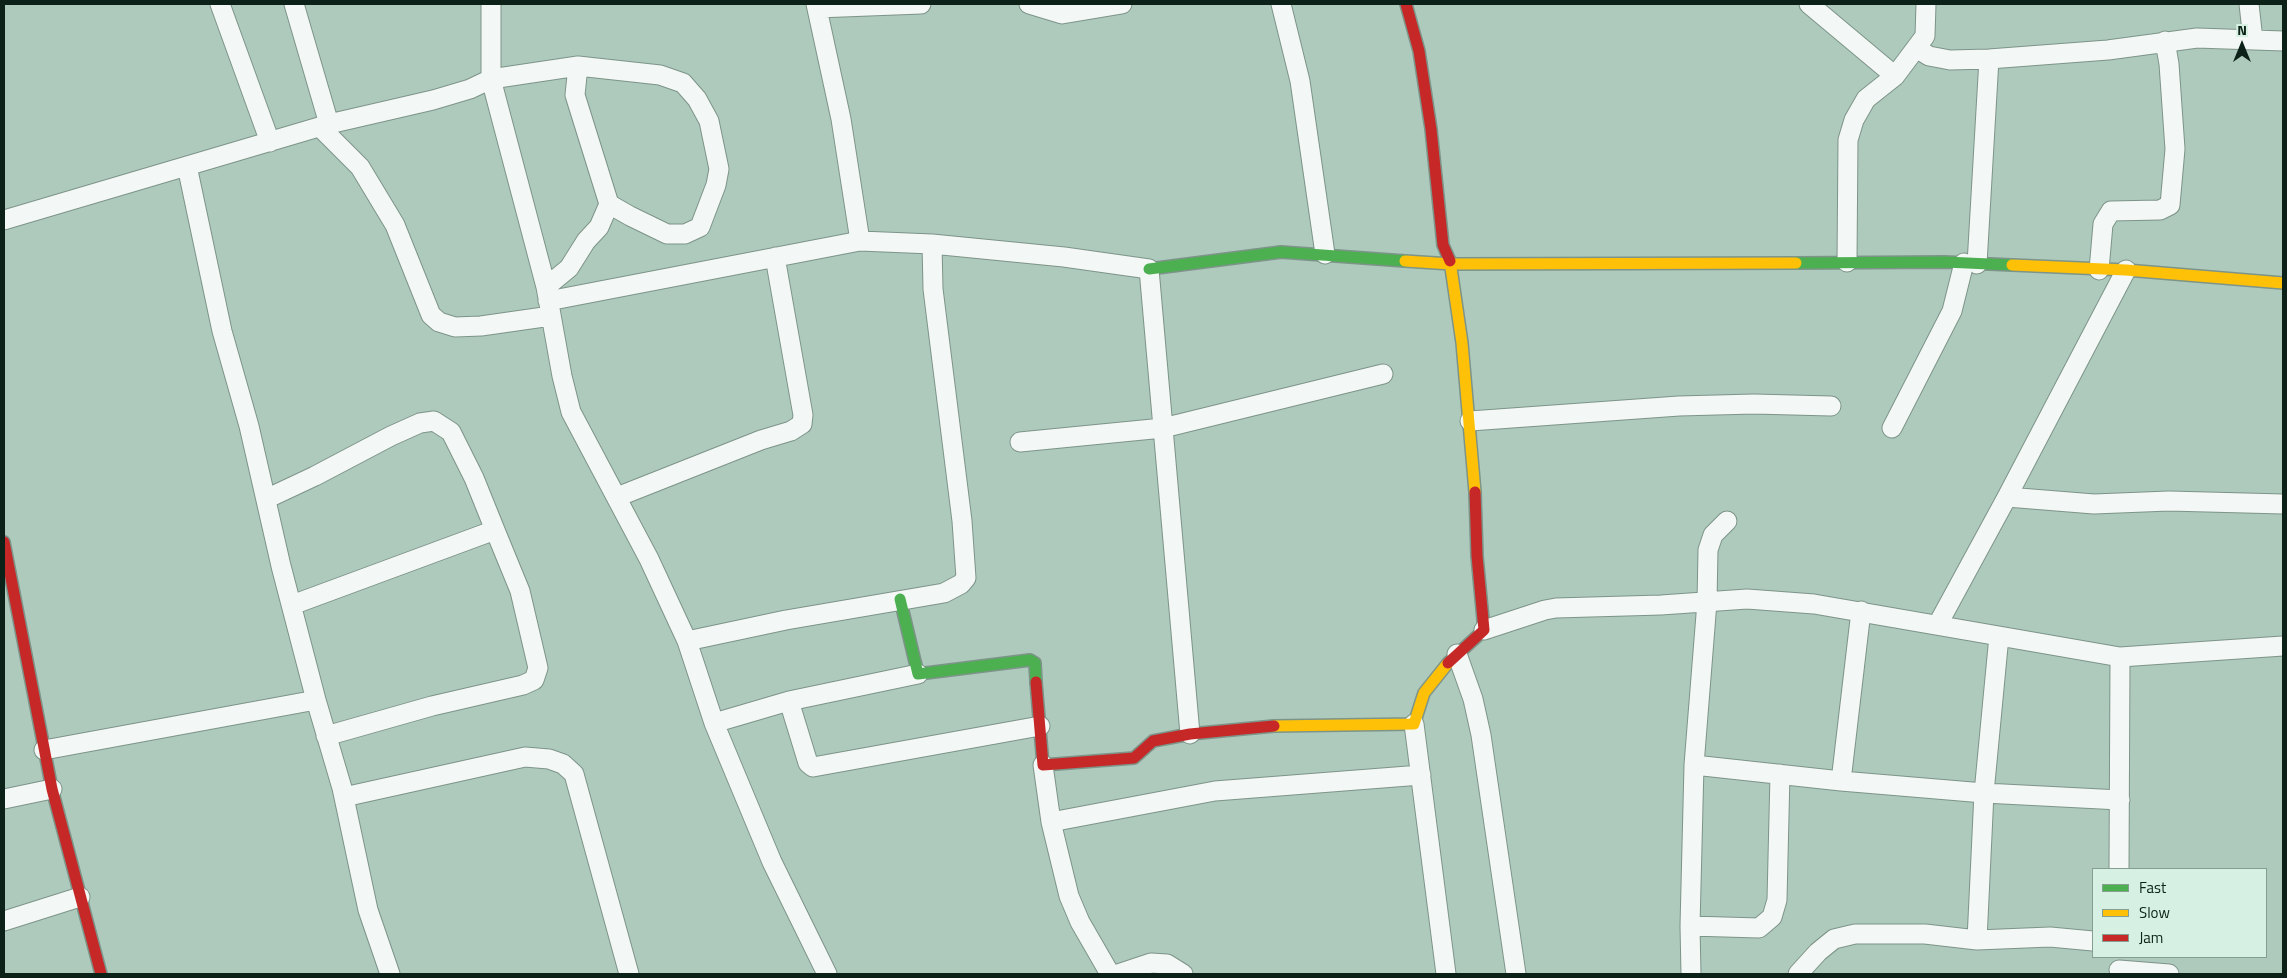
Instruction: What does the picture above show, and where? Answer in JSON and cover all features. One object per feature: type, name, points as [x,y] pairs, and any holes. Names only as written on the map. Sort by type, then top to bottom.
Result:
[{"type":"street","points":[[220,4],[270,142]]},
{"type":"street","points":[[294,4],[324,126],[360,167],[395,225],[431,315],[439,322],[455,327],[481,326],[548,301],[860,241],[932,244],[1149,269],[1281,252],[1451,264],[1970,263],[2126,270],[2283,283]]},
{"type":"street","points":[[491,4],[491,79],[548,301],[562,376],[572,412],[649,559],[687,641],[714,723],[772,862],[827,974]]},
{"type":"street","points":[[860,241],[842,119],[816,6],[921,4]]},
{"type":"street","points":[[1029,4],[1062,14],[1122,4]]},
{"type":"street","points":[[1281,4],[1300,81],[1325,254]]},
{"type":"street","points":[[1406,4],[1419,51],[1431,128],[1444,245],[1451,264],[1462,343],[1470,421],[1484,630]]},
{"type":"street","points":[[1809,4],[1895,76]]},
{"type":"street","points":[[1847,262],[1848,140],[1854,120],[1866,99],[1895,76],[1925,36],[1926,4]]},
{"type":"street","points":[[2249,4],[2252,40]]},
{"type":"street","points":[[1916,48],[1929,56],[1950,60],[2108,50],[2165,41],[2212,38],[2283,41]]},
{"type":"street","points":[[2099,270],[2103,224],[2111,211],[2160,210],[2170,206],[2175,149],[2169,64],[2165,41]]},
{"type":"street","points":[[1892,428],[1952,311],[1970,263],[1989,59]]},
{"type":"street","points":[[4,220],[324,126],[433,100],[470,89],[491,79],[578,66],[660,75],[683,84],[698,99],[709,121],[719,169],[716,185],[700,227],[684,234],[667,234],[610,204],[575,95],[578,66]]},
{"type":"street","points":[[187,166],[222,331],[249,426],[316,700],[344,797],[368,910],[390,974]]},
{"type":"street","points":[[548,301],[586,241],[599,227],[610,204]]},
{"type":"street","points":[[687,641],[786,620],[944,593],[961,584],[966,578],[962,521],[933,289],[932,244]]},
{"type":"street","points":[[616,496],[753,443],[791,432],[802,424],[803,415],[775,258]]},
{"type":"street","points":[[1149,269],[1190,734]]},
{"type":"street","points":[[1938,624],[2007,498],[2126,270]]},
{"type":"street","points":[[1020,442],[1163,428],[1383,374]]},
{"type":"street","points":[[1470,421],[1680,406],[1754,404],[1832,406]]},
{"type":"street","points":[[266,499],[315,476],[391,436],[420,423],[434,421],[451,432],[474,478],[520,591],[538,668],[534,680],[523,685],[432,706],[326,736]]},
{"type":"street","points":[[2007,498],[2094,504],[2169,501],[2283,504]]},
{"type":"street","points":[[1691,974],[1690,926],[1694,765],[1707,602],[1708,550],[1713,535],[1727,521]]},
{"type":"street","points":[[292,606],[495,530]]},
{"type":"street","points":[[4,542],[52,788],[98,973]]},
{"type":"street","points":[[900,599],[918,674]]},
{"type":"street","points":[[1446,974],[1414,724],[1424,693],[1442,668],[1484,630],[1544,610],[1748,599],[1814,604],[1862,611],[2120,657],[2283,646]]},
{"type":"street","points":[[1841,781],[1862,611]]},
{"type":"street","points":[[1977,940],[1984,793],[1999,636]]},
{"type":"street","points":[[1457,654],[1473,699],[1480,735],[1516,974]]},
{"type":"street","points":[[2119,868],[2120,657]]},
{"type":"street","points":[[714,723],[789,701],[918,674],[1030,660],[1034,663],[1036,672],[1043,765],[1051,822],[1069,896],[1080,922],[1110,974]]},
{"type":"street","points":[[44,750],[316,700]]},
{"type":"street","points":[[789,701],[806,759],[813,767],[1040,726]]},
{"type":"street","points":[[1043,765],[1134,758],[1153,741],[1190,734],[1289,725],[1414,724]]},
{"type":"street","points":[[344,797],[525,757],[549,759],[563,764],[574,774],[629,974]]},
{"type":"street","points":[[1694,765],[1841,781],[1984,793],[2120,800]]},
{"type":"street","points":[[1690,926],[1759,928],[1772,917],[1777,900],[1780,774]]},
{"type":"street","points":[[1051,822],[1215,791],[1421,775]]},
{"type":"street","points":[[4,799],[52,788]]},
{"type":"street","points":[[4,921],[80,897]]},
{"type":"street","points":[[1798,974],[1818,952],[1834,939],[1855,934],[1925,934],[1977,940],[2050,938],[2092,942]]},
{"type":"street","points":[[1118,974],[1151,963],[1167,964],[1183,974]]},
{"type":"street","points":[[2119,967],[2170,974]]},
{"type":"traffic: fast","points":[[1149,269],[1281,252],[1405,261]]},
{"type":"traffic: fast","points":[[1796,263],[1945,262],[2012,265]]},
{"type":"traffic: fast","points":[[900,599],[918,674],[1030,660],[1035,663],[1036,682]]},
{"type":"traffic: slow","points":[[1405,261],[1451,264],[1796,263]]},
{"type":"traffic: slow","points":[[1450,261],[1462,343],[1475,492]]},
{"type":"traffic: slow","points":[[2012,265],[2126,270],[2283,283]]},
{"type":"traffic: slow","points":[[1274,726],[1414,724],[1424,693],[1448,663]]},
{"type":"traffic: jam","points":[[1406,4],[1419,51],[1431,129],[1443,245],[1450,261]]},
{"type":"traffic: jam","points":[[1448,663],[1484,630],[1477,556],[1475,492]]},
{"type":"traffic: jam","points":[[4,542],[52,789],[101,974]]},
{"type":"traffic: jam","points":[[1036,682],[1043,765],[1134,758],[1153,741],[1190,734],[1274,726]]}]
